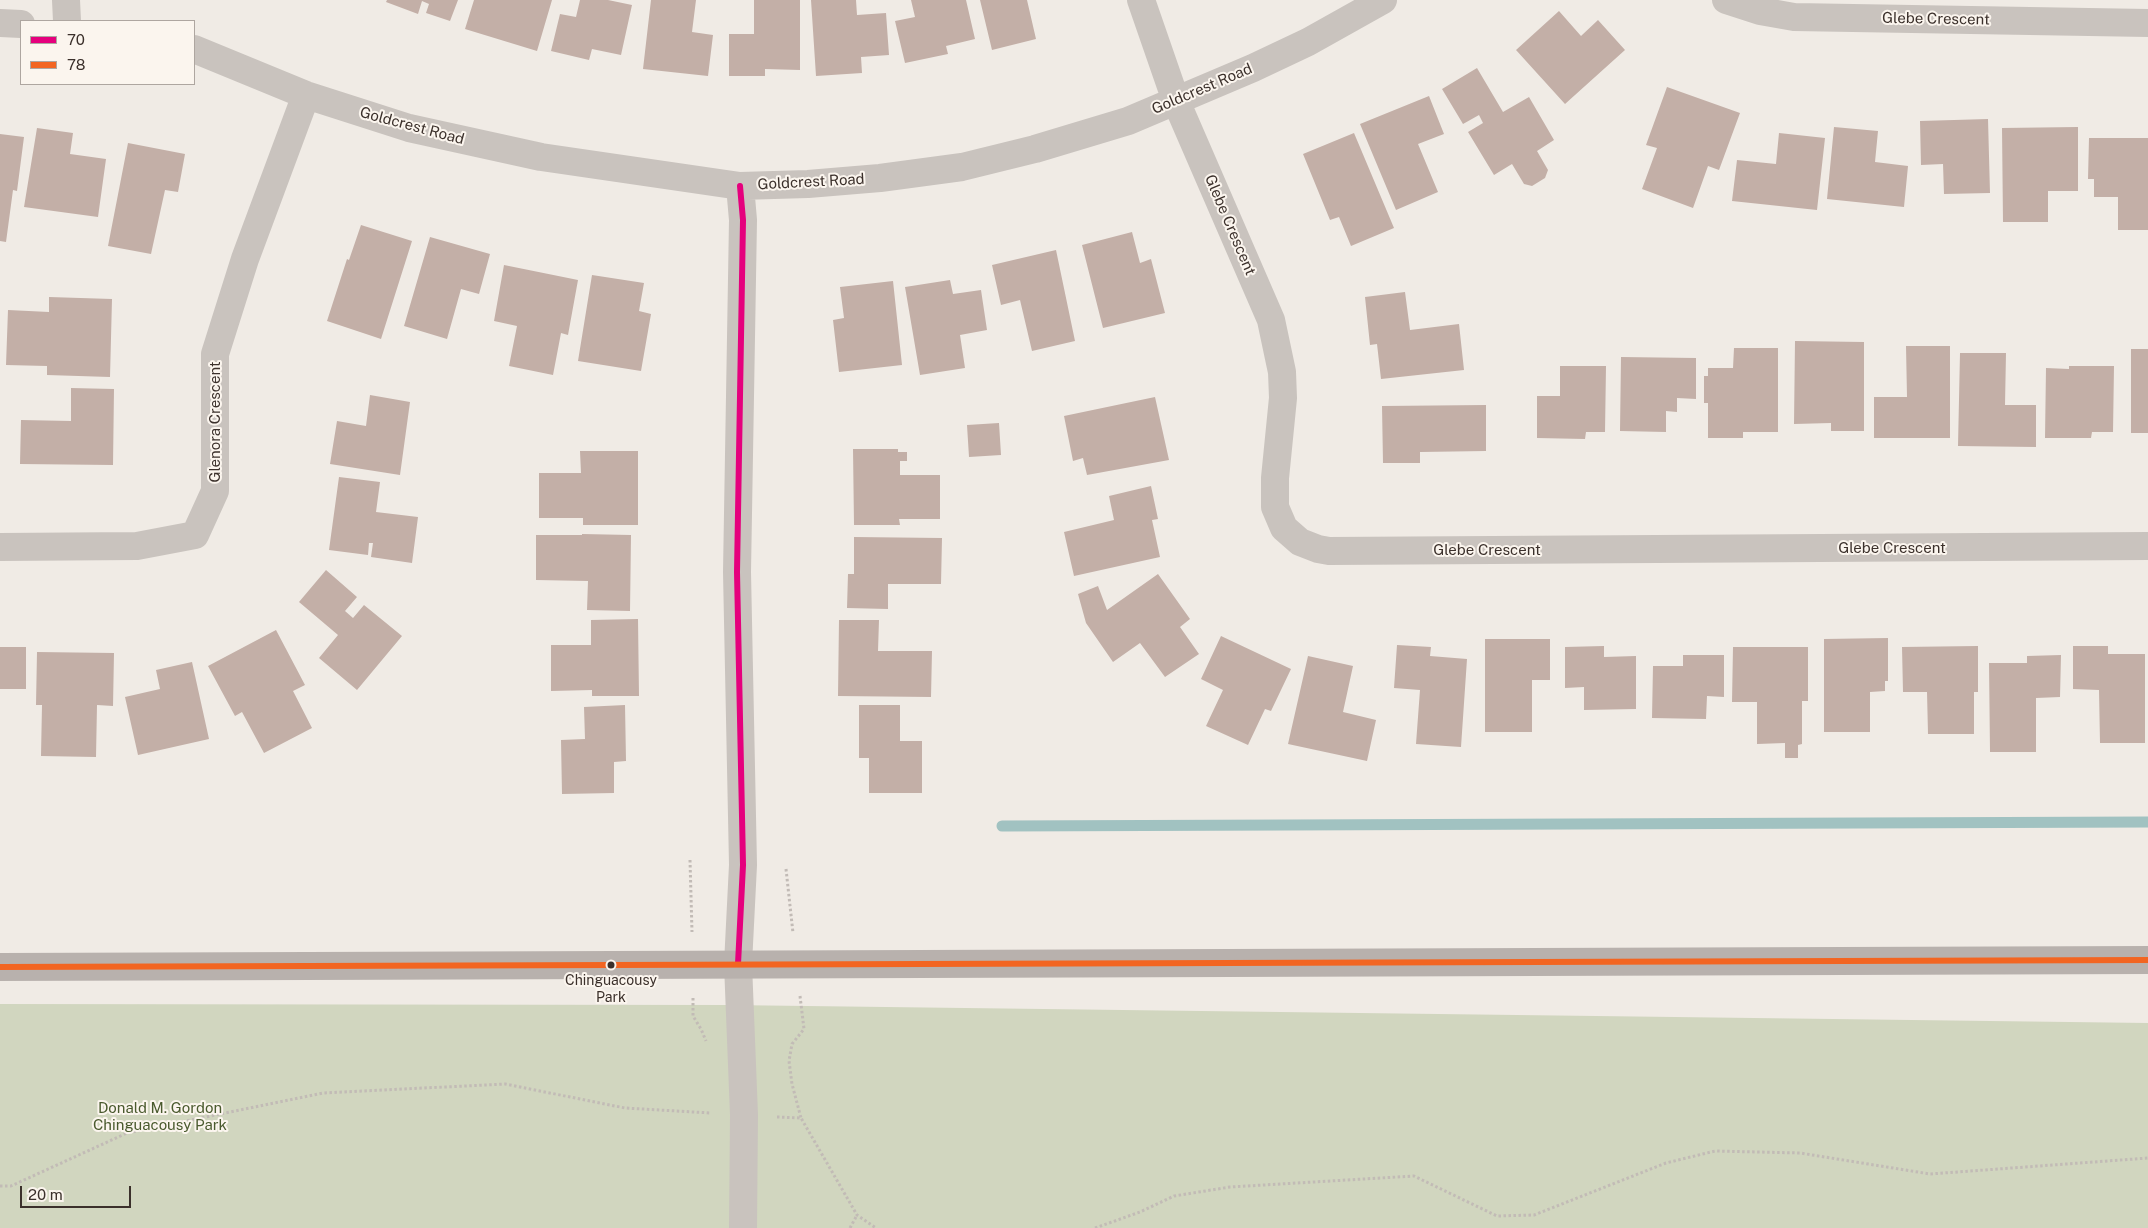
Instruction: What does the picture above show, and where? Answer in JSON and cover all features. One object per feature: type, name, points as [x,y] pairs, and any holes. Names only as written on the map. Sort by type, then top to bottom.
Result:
[{"type":"main road","points":[[0,967],[2148,960]]},
{"type":"street","points":[[66,0],[67,20]]},
{"type":"street","name":"Glebe Crescent","points":[[1141,0],[1176,101],[1271,320],[1282,372],[1283,398],[1275,478],[1276,507],[1284,528],[1292,536],[1308,546],[1330,550],[2148,546]]},
{"type":"street","name":"Goldcrest Road","points":[[195,49],[306,94],[409,128],[541,157],[740,186],[808,184],[880,178],[962,167],[1035,149],[1128,121],[1223,82],[1308,42],[1383,0]]},
{"type":"street","name":"Glebe Crescent","points":[[1726,0],[1760,11],[1794,17],[2148,22]]},
{"type":"street","points":[[0,23],[20,24]]},
{"type":"street","name":"Glenora Crescent","points":[[0,547],[138,546],[195,535],[215,491],[215,354],[245,259],[306,94]]},
{"type":"street","points":[[740,186],[743,220],[737,572],[743,865],[738,964],[744,1114],[742,1228]]},
{"type":"path","points":[[0,1186],[11,1186],[127,1133],[323,1093],[505,1084],[624,1108],[801,1118],[857,1215],[876,1228]]},
{"type":"path","points":[[1094,1228],[1140,1212],[1174,1196],[1230,1187],[1414,1176],[1497,1216],[1534,1215],[1666,1163],[1715,1151],[1800,1152],[1930,1174],[2148,1158]]},
{"type":"path","points":[[850,1228],[857,1215]]},
{"type":"green space","name":"Donald M. Gordon Chinguacousy Park","points":[[0,1004],[728,1005],[2148,1023],[2148,1228],[0,1228]]},
{"type":"building","points":[[387,0],[458,0],[450,21],[426,13],[429,4],[422,1],[418,14],[386,2]]},
{"type":"building","points":[[474,0],[552,0],[537,51],[465,29]]},
{"type":"building","points":[[580,0],[608,0],[632,5],[621,55],[592,49],[589,60],[551,51],[560,14],[576,17]]},
{"type":"building","points":[[651,0],[696,0],[692,32],[713,35],[708,76],[643,69]]},
{"type":"building","points":[[754,0],[800,0],[800,70],[765,69],[765,76],[729,76],[729,34],[754,34]]},
{"type":"building","points":[[811,0],[856,0],[857,15],[886,13],[889,55],[861,57],[862,73],[816,76]]},
{"type":"building","points":[[911,0],[966,0],[975,39],[946,46],[948,54],[905,63],[895,21],[915,17]]},
{"type":"building","points":[[980,0],[1027,0],[1036,39],[992,50]]},
{"type":"building","points":[[1559,11],[1581,36],[1598,20],[1625,50],[1565,104],[1516,50]]},
{"type":"building","points":[[1477,68],[1503,112],[1529,97],[1554,140],[1537,151],[1548,170],[1545,178],[1532,186],[1524,184],[1512,164],[1494,175],[1468,132],[1483,123],[1479,115],[1463,124],[1442,89]]},
{"type":"building","points":[[1667,87],[1740,113],[1719,170],[1708,166],[1693,208],[1642,189],[1657,148],[1646,145]]},
{"type":"building","points":[[1429,96],[1444,134],[1418,144],[1438,192],[1396,210],[1360,124]]},
{"type":"building","points":[[1988,119],[1990,193],[1944,194],[1943,164],[1921,165],[1920,121]]},
{"type":"building","points":[[1834,127],[1878,131],[1875,162],[1908,166],[1904,207],[1827,199]]},
{"type":"building","points":[[2078,127],[2078,191],[2048,191],[2048,222],[2003,222],[2002,128]]},
{"type":"building","points":[[37,128],[73,133],[70,154],[106,159],[98,217],[24,207]]},
{"type":"building","points":[[1354,133],[1394,228],[1351,246],[1339,217],[1330,220],[1303,154]]},
{"type":"building","points":[[1779,133],[1825,138],[1817,210],[1732,201],[1737,160],[1776,164]]},
{"type":"building","points":[[0,134],[24,137],[17,191],[13,190],[6,242],[0,241]]},
{"type":"building","points":[[2089,138],[2148,138],[2148,230],[2118,230],[2118,197],[2094,197],[2094,179],[2088,179]]},
{"type":"building","points":[[128,143],[185,154],[178,192],[165,190],[151,254],[108,246]]},
{"type":"building","points":[[361,225],[412,241],[381,339],[327,321],[347,259],[349,260]]},
{"type":"building","points":[[1132,232],[1140,263],[1151,259],[1165,313],[1103,328],[1082,245]]},
{"type":"building","points":[[430,237],[490,254],[479,294],[461,289],[447,339],[404,326]]},
{"type":"building","points":[[1056,250],[1075,341],[1032,351],[1020,300],[1001,305],[992,265]]},
{"type":"building","points":[[504,265],[578,280],[568,335],[561,333],[553,375],[509,366],[517,326],[494,321]]},
{"type":"building","points":[[592,275],[644,283],[639,311],[651,314],[641,371],[578,361]]},
{"type":"building","points":[[950,280],[953,294],[981,290],[987,330],[960,335],[965,368],[920,375],[905,287]]},
{"type":"building","points":[[893,281],[902,365],[839,372],[833,320],[844,318],[840,287]]},
{"type":"building","points":[[1405,292],[1410,330],[1459,324],[1464,370],[1381,379],[1377,344],[1370,345],[1365,297]]},
{"type":"building","points":[[49,297],[112,299],[110,377],[47,375],[47,366],[6,365],[8,310],[49,312]]},
{"type":"building","points":[[1795,341],[1864,342],[1864,431],[1831,431],[1831,423],[1794,424]]},
{"type":"building","points":[[1906,346],[1950,346],[1950,438],[1874,438],[1874,397],[1907,397]]},
{"type":"building","points":[[1734,348],[1778,348],[1778,432],[1743,432],[1743,438],[1708,438],[1708,403],[1704,403],[1704,376],[1708,376],[1708,368],[1733,368]]},
{"type":"building","points":[[2131,349],[2148,349],[2148,433],[2131,433]]},
{"type":"building","points":[[1960,353],[2006,353],[2005,405],[2036,405],[2036,447],[1958,446]]},
{"type":"building","points":[[1621,357],[1696,358],[1696,399],[1677,398],[1677,412],[1666,411],[1666,432],[1620,431]]},
{"type":"building","points":[[1560,366],[1606,366],[1605,432],[1586,432],[1585,439],[1537,438],[1537,396],[1560,396]]},
{"type":"building","points":[[2069,366],[2114,366],[2113,432],[2092,432],[2091,438],[2045,438],[2046,368],[2069,369]]},
{"type":"building","points":[[71,388],[114,389],[113,465],[20,464],[21,420],[71,421]]},
{"type":"building","points":[[370,395],[410,402],[400,475],[330,464],[337,421],[366,426]]},
{"type":"building","points":[[1155,397],[1169,460],[1087,475],[1083,458],[1073,461],[1064,416]]},
{"type":"building","points":[[1486,405],[1486,451],[1420,452],[1420,463],[1383,463],[1382,406]]},
{"type":"building","points":[[999,423],[1001,455],[969,457],[967,425]]},
{"type":"building","points":[[853,449],[898,449],[898,452],[907,452],[907,461],[900,461],[900,475],[940,475],[940,519],[899,519],[900,525],[854,525]]},
{"type":"building","points":[[580,451],[638,451],[638,525],[583,525],[583,518],[539,518],[539,473],[581,473]]},
{"type":"building","points":[[339,477],[380,482],[376,512],[418,517],[412,563],[371,557],[373,543],[369,543],[368,555],[329,550]]},
{"type":"building","points":[[1151,486],[1158,519],[1152,520],[1160,557],[1074,576],[1064,532],[1114,520],[1109,496]]},
{"type":"building","points":[[536,535],[631,535],[630,611],[587,610],[588,581],[536,580]]},
{"type":"building","points":[[854,537],[942,538],[941,584],[888,584],[888,609],[847,608],[848,574],[854,574]]},
{"type":"building","points":[[326,570],[357,597],[345,611],[353,618],[364,605],[402,636],[357,690],[319,658],[338,635],[299,602]]},
{"type":"building","points":[[1158,574],[1190,619],[1180,627],[1199,654],[1165,677],[1140,643],[1113,662],[1086,623],[1078,594],[1098,586],[1107,610]]},
{"type":"building","points":[[638,619],[639,696],[592,696],[592,690],[551,691],[551,645],[591,645],[591,620]]},
{"type":"building","points":[[839,620],[879,620],[878,651],[932,651],[931,697],[838,696]]},
{"type":"building","points":[[276,630],[305,685],[293,691],[312,728],[264,753],[242,712],[235,716],[208,666]]},
{"type":"building","points":[[1221,636],[1291,669],[1271,711],[1265,709],[1248,745],[1206,726],[1223,690],[1201,679]]},
{"type":"building","points":[[1888,638],[1888,681],[1885,681],[1885,691],[1870,692],[1870,732],[1824,732],[1824,639]]},
{"type":"building","points":[[1485,639],[1550,639],[1550,680],[1532,680],[1532,732],[1485,732]]},
{"type":"building","points":[[1397,645],[1431,647],[1430,656],[1467,659],[1461,747],[1416,744],[1420,690],[1394,688]]},
{"type":"building","points":[[1604,646],[1604,657],[1636,656],[1636,709],[1584,710],[1584,687],[1565,688],[1565,647]]},
{"type":"building","points":[[1978,646],[1978,692],[1974,692],[1974,734],[1928,734],[1927,692],[1903,692],[1902,647]]},
{"type":"building","points":[[2073,646],[2108,646],[2108,654],[2145,654],[2145,743],[2100,743],[2099,690],[2073,689]]},
{"type":"building","points":[[0,647],[26,647],[26,689],[0,689]]},
{"type":"building","points":[[1733,647],[1808,647],[1808,701],[1802,701],[1802,744],[1798,745],[1798,758],[1785,758],[1785,743],[1757,744],[1757,702],[1732,702]]},
{"type":"building","points":[[37,652],[114,653],[113,706],[97,705],[96,757],[41,756],[42,705],[36,705]]},
{"type":"building","points":[[1683,655],[1724,655],[1724,697],[1707,696],[1706,719],[1652,718],[1653,666],[1683,666]]},
{"type":"building","points":[[2061,655],[2060,697],[2036,698],[2036,752],[1990,752],[1989,663],[2027,663],[2027,656]]},
{"type":"building","points":[[1308,656],[1353,666],[1343,712],[1376,720],[1367,761],[1288,744]]},
{"type":"building","points":[[192,662],[209,739],[138,755],[125,697],[160,689],[156,670]]},
{"type":"building","points":[[625,705],[626,761],[614,762],[614,793],[562,794],[561,740],[585,739],[584,707]]},
{"type":"building","points":[[859,705],[900,705],[900,741],[922,741],[922,793],[869,793],[869,758],[859,758]]},
{"type":"waterway","points":[[1002,826],[2148,822]]},
{"type":"transit line","name":"70","points":[[738,964],[743,865],[737,572],[743,220],[740,186]]},
{"type":"transit line","name":"78","points":[[0,967],[2148,960]]},
{"type":"place","name":"Chinguacousy Park","points":[[611,965]]}]
